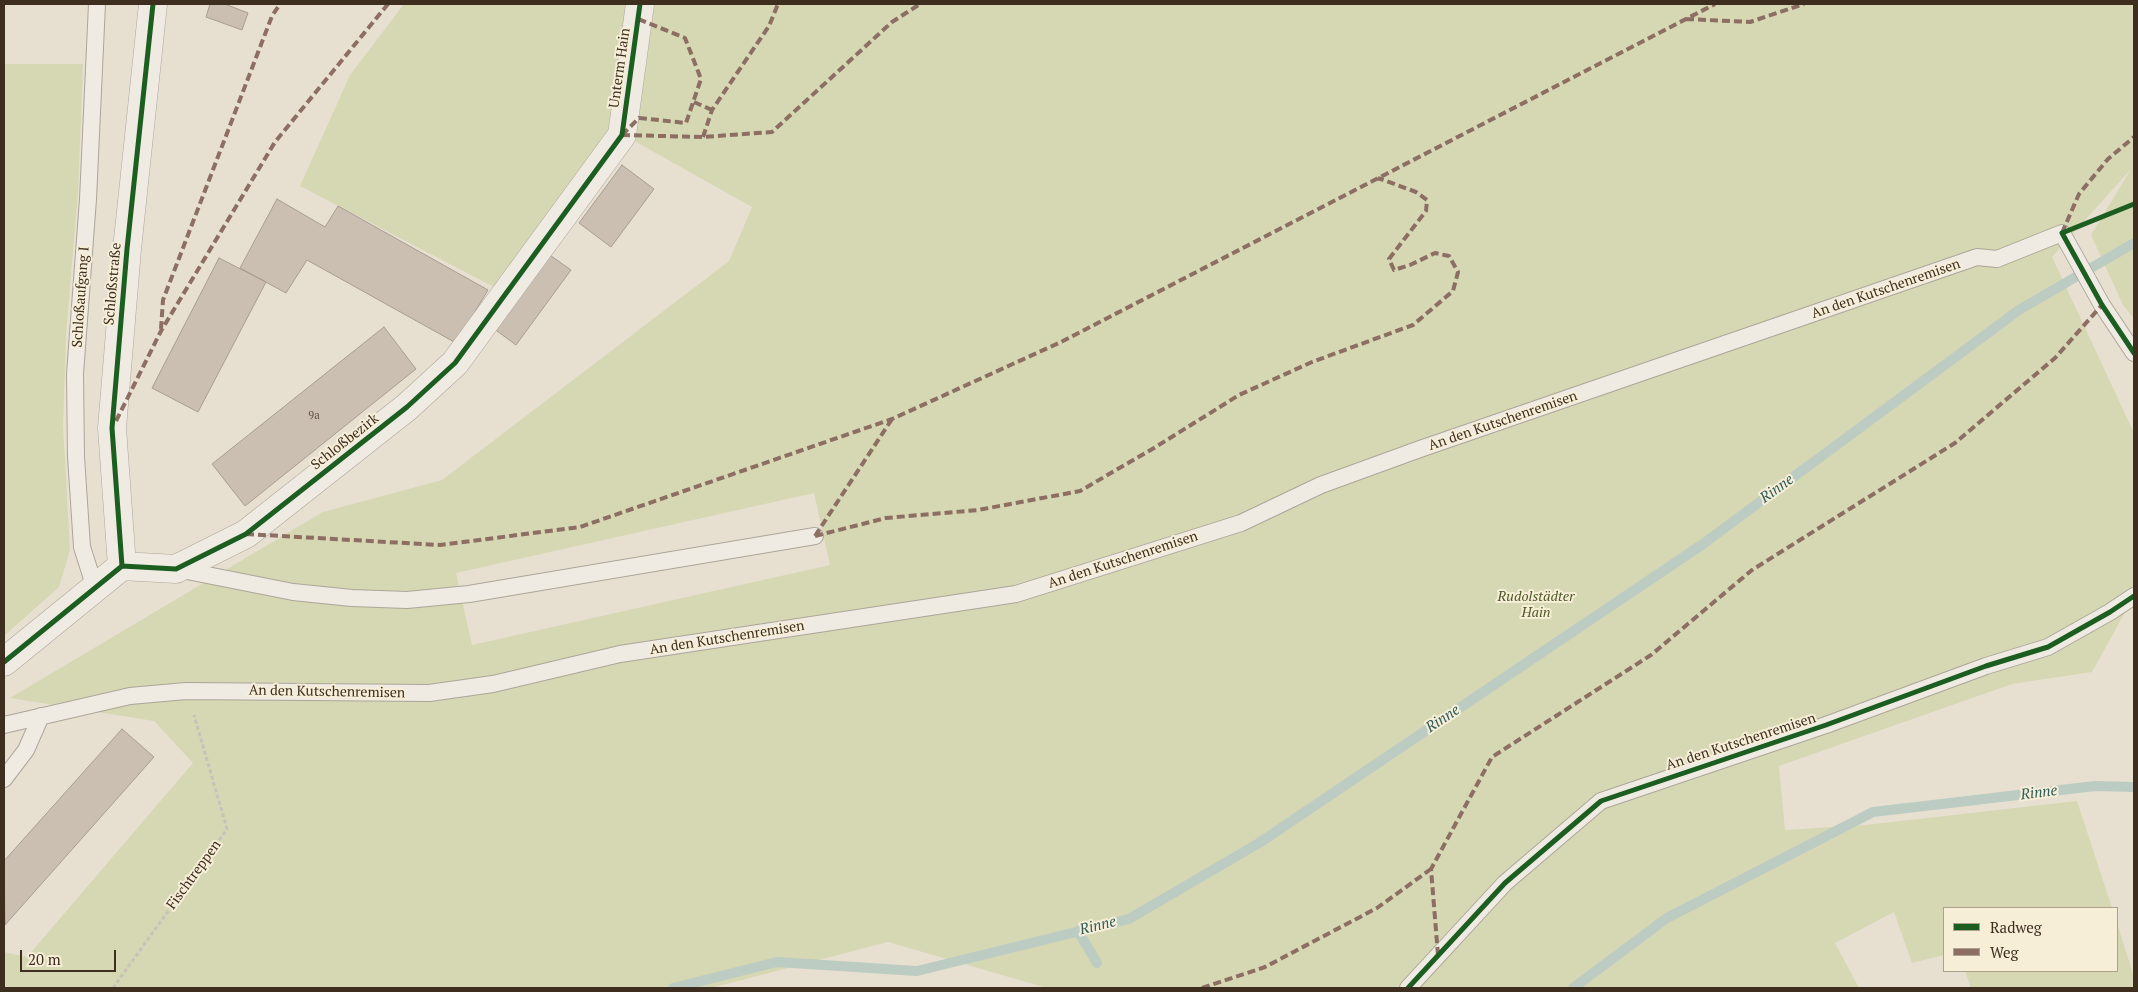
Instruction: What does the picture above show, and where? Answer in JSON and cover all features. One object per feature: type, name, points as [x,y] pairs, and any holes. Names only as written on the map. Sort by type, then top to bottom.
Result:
[{"type":"street","name":"Schloßstraße","points":[[122,566],[112,428],[127,249],[154,4]]},
{"type":"street","name":"Unterm Hain","points":[[622,134],[640,4]]},
{"type":"street","name":"Schloßbezirk","points":[[122,566],[176,569],[246,534],[407,407],[455,363],[603,164],[622,134]]},
{"type":"street","points":[[4,662],[122,566]]},
{"type":"lane","name":"Schloßaufgang I","points":[[95,588],[82,547],[76,457],[75,374],[88,199],[97,4]]},
{"type":"lane","name":"An den Kutschenremisen","points":[[4,725],[130,696],[186,691],[429,693],[493,684],[620,654],[1016,594],[1241,523],[1321,485],[1977,257],[1997,259],[2062,233],[2093,288],[2134,353]]},
{"type":"lane","points":[[176,569],[293,592],[352,598],[407,600],[469,594],[815,536]]},
{"type":"lane","name":"An den Kutschenremisen","points":[[1408,988],[1506,883],[1602,801],[1826,725],[1986,666],[2048,647],[2110,612],[2134,596]]},
{"type":"lane","points":[[4,779],[26,750],[41,716]]},
{"type":"green space","points":[[404,4],[629,4],[617,123],[494,287],[300,186],[350,75]]},
{"type":"green space","name":"Rudolstädter Hain","points":[[646,4],[2134,4],[2134,319],[2123,305],[2091,235],[2131,169],[2052,257],[2134,433],[2134,596],[2092,672],[2012,684],[1779,766],[1785,830],[1865,825],[2077,801],[2112,907],[1943,907],[1943,955],[1912,963],[1894,912],[1835,943],[1859,988],[1047,988],[888,942],[711,988],[4,988],[4,952],[27,957],[193,763],[154,721],[10,698],[323,512],[442,480],[729,261],[752,207],[629,138]],"holes":[[[814,493],[830,565],[472,645],[456,573]]]},
{"type":"green space","points":[[4,64],[83,64],[78,192],[66,335],[63,425],[70,550],[59,587],[4,636]]},
{"type":"green space","points":[[2118,926],[2134,977],[2134,988],[1971,988],[1965,972],[2118,972]]},
{"type":"building","points":[[210,4],[225,4],[248,13],[242,30],[206,17]]},
{"type":"building","points":[[622,165],[654,189],[611,247],[579,223]]},
{"type":"building","points":[[277,199],[325,227],[338,206],[488,290],[456,343],[307,260],[286,293],[240,268]]},
{"type":"building","points":[[547,253],[571,270],[516,345],[493,328]]},
{"type":"building","points":[[219,258],[266,282],[198,412],[152,388]]},
{"type":"building","points":[[384,327],[416,369],[245,506],[212,464]]},
{"type":"building","points":[[122,729],[154,757],[5,925],[4,861]]},
{"type":"waterway","name":"Rinne","points":[[673,988],[777,962],[917,971],[1129,919],[1259,843],[1703,544],[2019,310],[2134,243]]},
{"type":"waterway","name":"Rinne","points":[[1573,988],[1667,918],[1873,812],[2095,786],[2134,787]]},
{"type":"waterway","points":[[1078,931],[1097,963]]},
{"type":"marked path","points":[[161,329],[163,300],[272,16],[280,4]]},
{"type":"marked path","points":[[116,421],[161,331],[275,142],[388,4]]},
{"type":"marked path","points":[[703,137],[712,110],[769,26],[778,4]]},
{"type":"marked path","points":[[622,135],[703,137],[772,132],[892,22],[920,4]]},
{"type":"marked path","points":[[246,534],[440,545],[580,527],[892,419],[1061,342],[1715,4]]},
{"type":"marked path","points":[[1686,19],[1750,22],[1804,4]]},
{"type":"marked path","points":[[622,135],[639,118],[686,123],[701,79],[685,38],[638,19]]},
{"type":"marked path","points":[[694,102],[712,110]]},
{"type":"marked path","points":[[2062,233],[2079,194],[2108,159],[2134,137]]},
{"type":"marked path","points":[[815,536],[886,518],[978,510],[1080,491],[1239,395],[1312,362],[1413,325],[1453,291],[1458,272],[1449,256],[1435,253],[1410,265],[1394,270],[1389,259],[1426,211],[1427,200],[1416,192],[1378,178]]},
{"type":"marked path","points":[[1438,955],[1431,869],[1492,757],[1651,655],[1752,570],[1955,443],[2055,358],[2102,305]]},
{"type":"marked path","points":[[815,536],[892,419]]},
{"type":"marked path","points":[[1202,988],[1265,967],[1377,908],[1431,869]]},
{"type":"cycle path","points":[[122,566],[112,428],[127,249],[153,4]]},
{"type":"cycle path","points":[[4,662],[122,566],[176,569],[246,534],[407,407],[455,363],[622,135],[640,4]]},
{"type":"cycle path","points":[[2134,204],[2062,233],[2102,305],[2134,353]]},
{"type":"cycle path","points":[[1408,988],[1505,883],[1601,801],[1826,725],[1986,666],[2048,647],[2110,612],[2134,596]]}]
